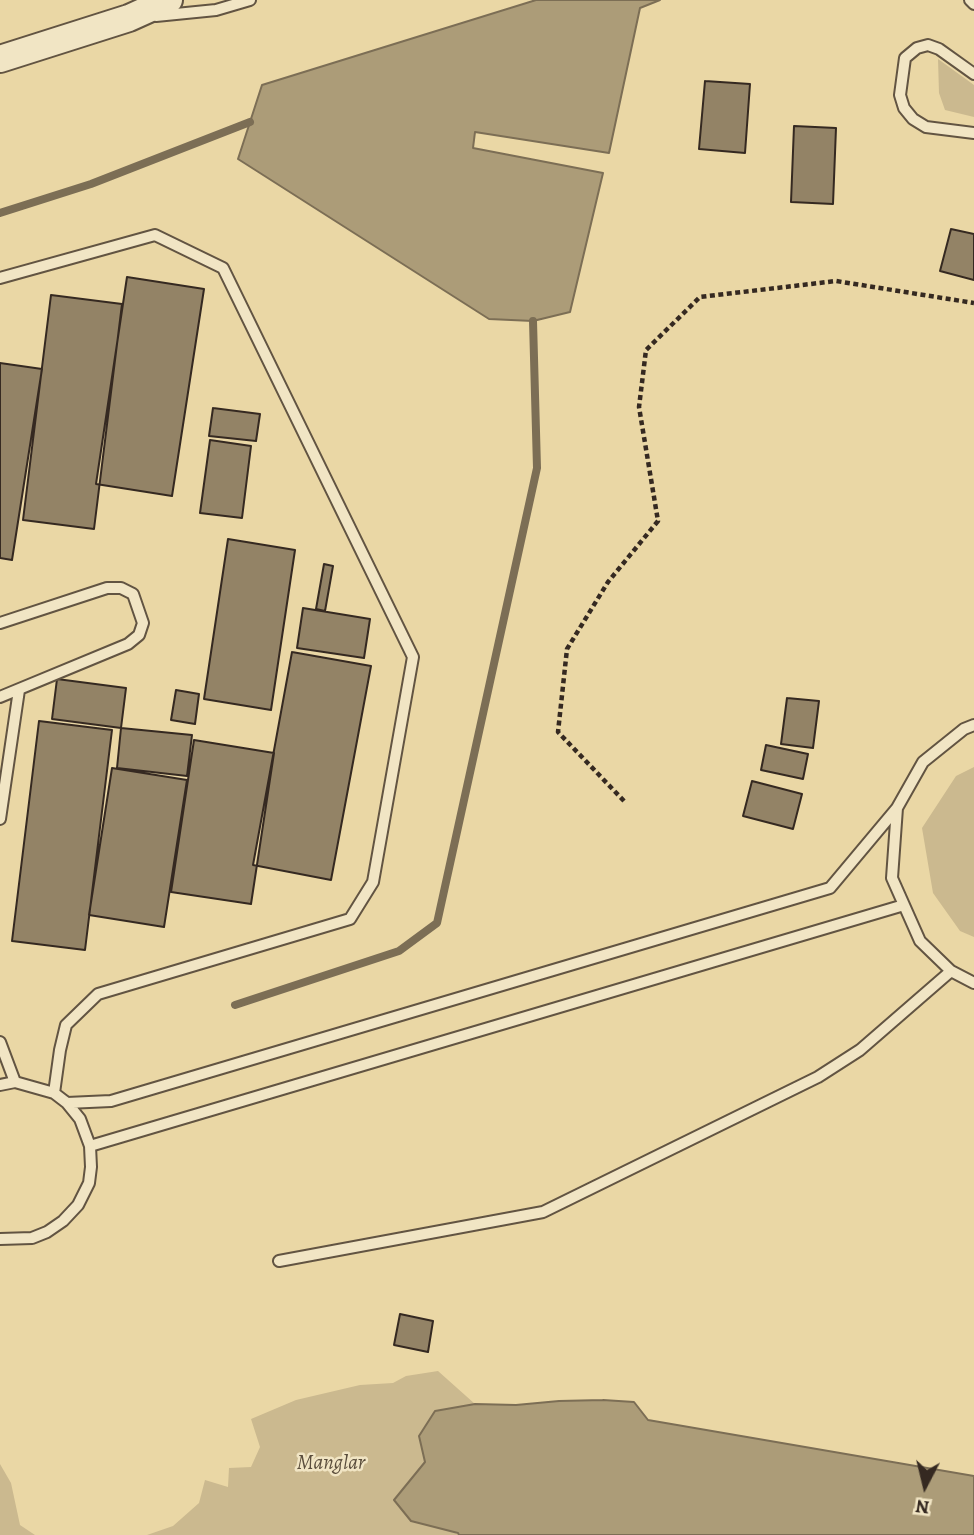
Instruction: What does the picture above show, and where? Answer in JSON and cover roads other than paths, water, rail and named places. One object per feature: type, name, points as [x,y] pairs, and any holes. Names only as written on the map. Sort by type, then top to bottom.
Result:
[{"type":"street","points":[[0,59],[129,18],[169,0]]},
{"type":"lane","points":[[129,18],[216,10],[250,0]]},
{"type":"lane","points":[[970,0],[974,4]]},
{"type":"lane","points":[[974,74],[939,48],[917,47],[905,58],[900,95],[904,108],[913,119],[926,127],[974,133]]},
{"type":"lane","points":[[0,278],[155,235],[223,268],[413,657],[373,882],[350,919],[98,994],[66,1025],[54,1093]]},
{"type":"lane","points":[[0,624],[107,588],[121,588],[133,594],[143,624],[139,635],[128,644],[0,697]]},
{"type":"lane","points":[[0,819],[19,690]]},
{"type":"lane","points":[[67,1103],[111,1101],[830,888],[897,808],[923,762],[964,729],[974,725]]},
{"type":"lane","points":[[897,808],[892,878],[920,942],[951,971],[974,984]]},
{"type":"lane","points":[[90,1146],[904,905]]},
{"type":"lane","points":[[279,1261],[543,1212],[818,1077],[860,1050],[951,971]]},
{"type":"lane","points":[[0,1042],[15,1082]]},
{"type":"lane","points":[[0,1084],[15,1082],[54,1093],[67,1103],[80,1119],[90,1146],[91,1167],[89,1183],[78,1205],[63,1221],[32,1238],[0,1239]]},
{"type":"waterway","points":[[0,213],[91,184],[250,122]]},
{"type":"waterway","points":[[235,1005],[399,951],[437,923],[537,468],[533,321]]},
{"type":"park label","name":"Manglar","points":[[331,1464]]}]
